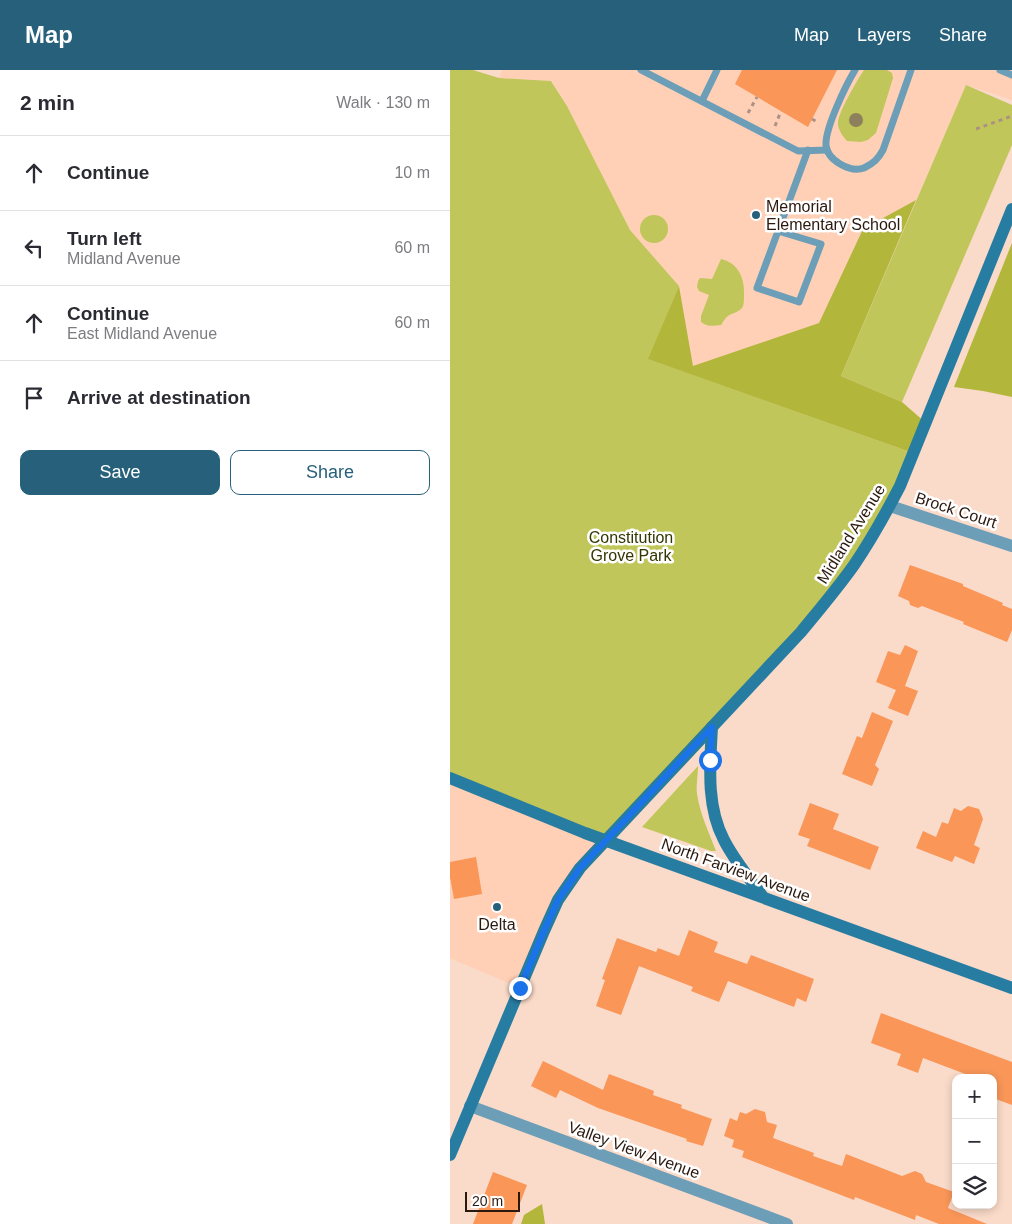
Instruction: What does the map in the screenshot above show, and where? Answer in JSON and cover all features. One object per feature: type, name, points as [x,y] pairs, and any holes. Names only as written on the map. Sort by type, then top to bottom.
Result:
[{"type":"street","name":"Midland Avenue","points":[[450,1155],[558,900],[580,868],[801,632],[854,565],[883,520],[900,486],[1012,209]]},
{"type":"street","name":"Brock Court","points":[[890,506],[1012,546]]},
{"type":"street","points":[[712,727],[710,760],[711,796],[716,820],[724,840],[763,897]]},
{"type":"street","name":"North Farview Avenue","points":[[450,778],[606,840],[1012,988]]},
{"type":"street","name":"Valley View Avenue","points":[[470,1106],[787,1224]]},
{"type":"lane","points":[[641,70],[798,150],[827,150]]},
{"type":"lane","points":[[702,101],[717,70]]},
{"type":"lane","points":[[855,70],[828,131],[826,143],[827,150],[834,160],[841,165],[862,169],[877,160],[883,150],[911,70]]},
{"type":"lane","points":[[1000,70],[1012,75]]},
{"type":"lane","points":[[778,231],[821,244],[800,302],[757,288],[778,231],[808,150]]},
{"type":"path","points":[[745,118],[757,96]]},
{"type":"path","points":[[773,131],[781,111]]},
{"type":"path","points":[[817,128],[823,116]]},
{"type":"path","points":[[976,129],[1012,116]]},
{"type":"path","points":[[812,120],[819,124]]},
{"type":"shaded area","name":"Memorial Elementary School","points":[[502,70],[1012,70],[1012,100],[966,85],[916,200],[863,229],[819,323],[693,367],[679,286],[630,230],[567,106],[552,81],[499,78]]},
{"type":"shaded area","points":[[916,200],[841,376],[902,402],[926,423],[913,453],[648,359],[679,286],[693,366],[819,323],[863,229]]},
{"type":"shaded area","points":[[1012,243],[1012,397],[954,387]]},
{"type":"shaded area","points":[[450,778],[606,840],[580,868],[520,988],[450,958]]},
{"type":"shaded area","points":[[542,1204],[545,1224],[521,1224],[524,1215]]},
{"type":"green space","name":"Constitution Grove Park","points":[[450,70],[473,70],[499,78],[551,81],[567,106],[630,230],[679,286],[649,359],[913,453],[854,565],[606,840],[450,778]]},
{"type":"green space","points":[[864,70],[887,70],[892,73],[893,78],[876,133],[868,140],[861,142],[847,141],[839,128],[839,119],[848,97]]},
{"type":"green space","points":[[966,85],[1012,105],[1012,145],[902,402],[841,376]]},
{"type":"green space","points":[[654,215],[664,219],[668,229],[664,239],[654,243],[644,239],[640,229],[644,219]]},
{"type":"green space","points":[[721,259],[732,264],[740,273],[744,290],[744,304],[741,309],[727,317],[721,325],[713,326],[701,322],[701,316],[709,295],[699,291],[697,287],[700,278],[712,279]]},
{"type":"green space","points":[[698,766],[698,801],[716,851],[711,851],[642,827]]},
{"type":"building","points":[[742,70],[837,70],[808,127],[735,84]]},
{"type":"building","points":[[910,565],[963,584],[963,586],[1003,603],[1002,605],[1012,609],[1012,630],[1007,642],[963,624],[964,622],[922,606],[918,608],[910,605],[909,601],[898,596]]},
{"type":"building","points":[[905,645],[918,651],[905,686],[918,691],[908,716],[888,708],[896,690],[876,682],[888,651],[900,655]]},
{"type":"building","points":[[872,712],[893,721],[875,765],[879,769],[872,786],[842,774],[857,736],[862,738]]},
{"type":"building","points":[[810,803],[839,814],[833,829],[879,847],[870,870],[807,846],[810,839],[798,835]]},
{"type":"building","points":[[968,806],[979,809],[983,819],[974,845],[980,848],[974,864],[955,856],[952,862],[916,848],[923,831],[936,837],[942,822],[948,824],[954,808],[961,811]]},
{"type":"building","points":[[476,857],[482,894],[454,899],[450,877],[450,862]]},
{"type":"building","points":[[689,930],[718,942],[714,952],[747,964],[751,955],[814,979],[806,1002],[797,998],[794,1007],[728,981],[719,1002],[691,991],[693,987],[639,966],[621,1015],[596,1006],[605,980],[602,979],[617,938],[656,952],[658,948],[679,956]]},
{"type":"building","points":[[881,1013],[1012,1062],[1012,1105],[997,1099],[997,1074],[965,1074],[923,1058],[918,1073],[897,1065],[901,1054],[871,1043]]},
{"type":"building","points":[[543,1061],[603,1090],[609,1074],[654,1091],[653,1095],[682,1105],[681,1108],[712,1119],[703,1146],[598,1108],[560,1090],[556,1098],[531,1086]]},
{"type":"building","points":[[755,1109],[765,1112],[767,1122],[777,1125],[773,1138],[814,1153],[813,1156],[842,1166],[846,1154],[902,1176],[915,1171],[922,1174],[926,1182],[952,1191],[948,1208],[987,1224],[939,1224],[916,1215],[915,1220],[855,1197],[854,1200],[742,1157],[744,1151],[732,1147],[734,1140],[724,1136],[730,1118],[737,1121],[740,1112],[746,1114]]},
{"type":"building","points":[[493,1172],[527,1185],[512,1224],[473,1224]]},
{"type":"place","name":"Memorial Elementary School","points":[[756,215]]},
{"type":"place","name":"Delta","points":[[497,907]]},
{"type":"route","points":[[520,988],[558,900],[580,868],[712,727],[710,760]]}]
